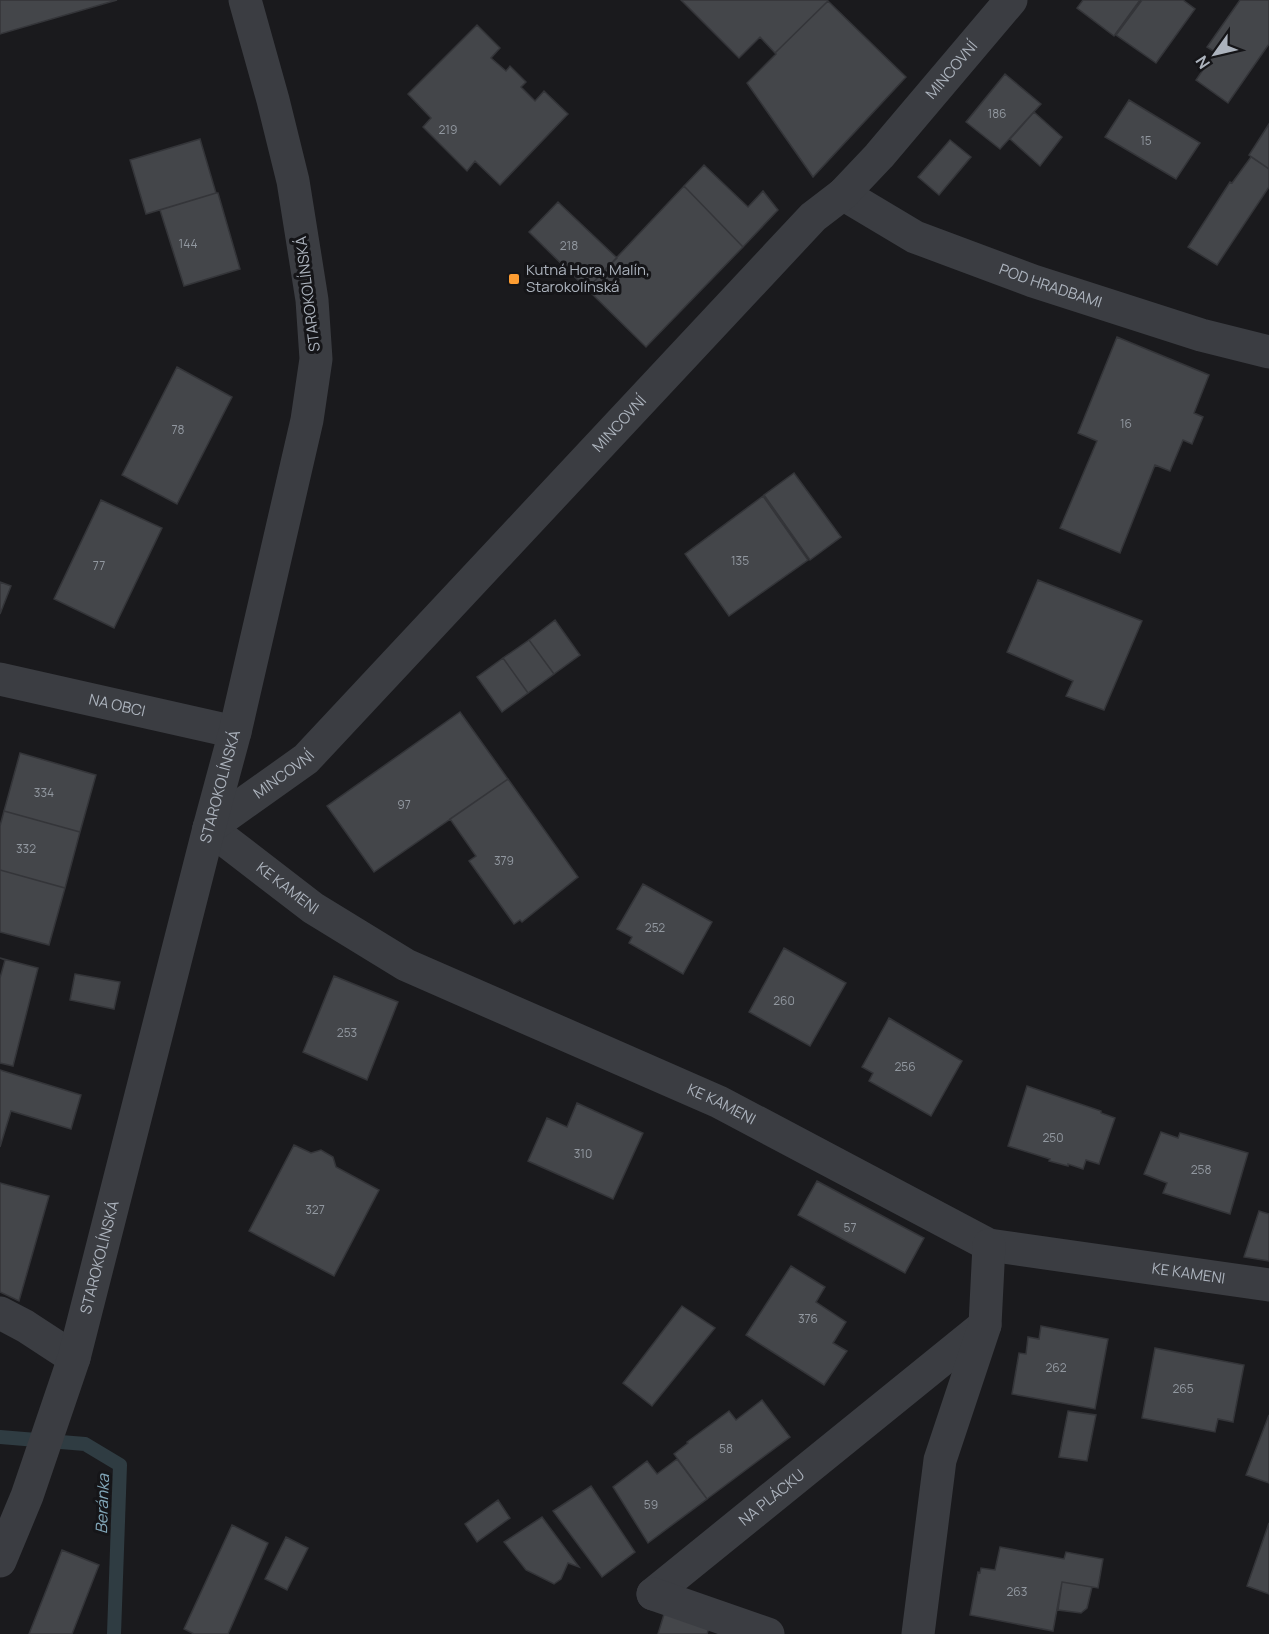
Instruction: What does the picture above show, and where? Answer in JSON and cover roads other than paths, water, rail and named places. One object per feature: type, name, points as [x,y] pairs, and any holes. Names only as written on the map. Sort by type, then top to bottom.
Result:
[{"type":"street","name":"STAROKOLÍNSKÁ","points":[[0,1561],[27,1497],[74,1358],[235,732],[307,420],[316,359],[312,300],[293,181],[245,0]]},
{"type":"street","name":"MINCOVNÍ","points":[[209,828],[306,759],[813,217],[843,194],[879,156],[1011,0]]},
{"type":"street","name":"POD HRADBAMI","points":[[843,194],[915,237],[1022,277],[1201,335],[1269,352]]},
{"type":"street","name":"NA OBCI","points":[[0,679],[235,732]]},
{"type":"street","name":"KE KAMENI","points":[[209,828],[313,908],[406,965],[719,1102],[989,1245],[1269,1285]]},
{"type":"street","points":[[918,1634],[940,1460],[985,1325],[989,1245]]},
{"type":"street","points":[[0,1313],[25,1326],[74,1358]]},
{"type":"street","name":"NA PLÁCKU","points":[[768,1634],[653,1594],[985,1325]]},
{"type":"waterway","name":"Beránka","points":[[0,1437],[85,1444],[120,1465],[114,1634]]},
{"type":"place","name":"Kutná Hora, Malín, Starokolínská","points":[[514,279]]}]
